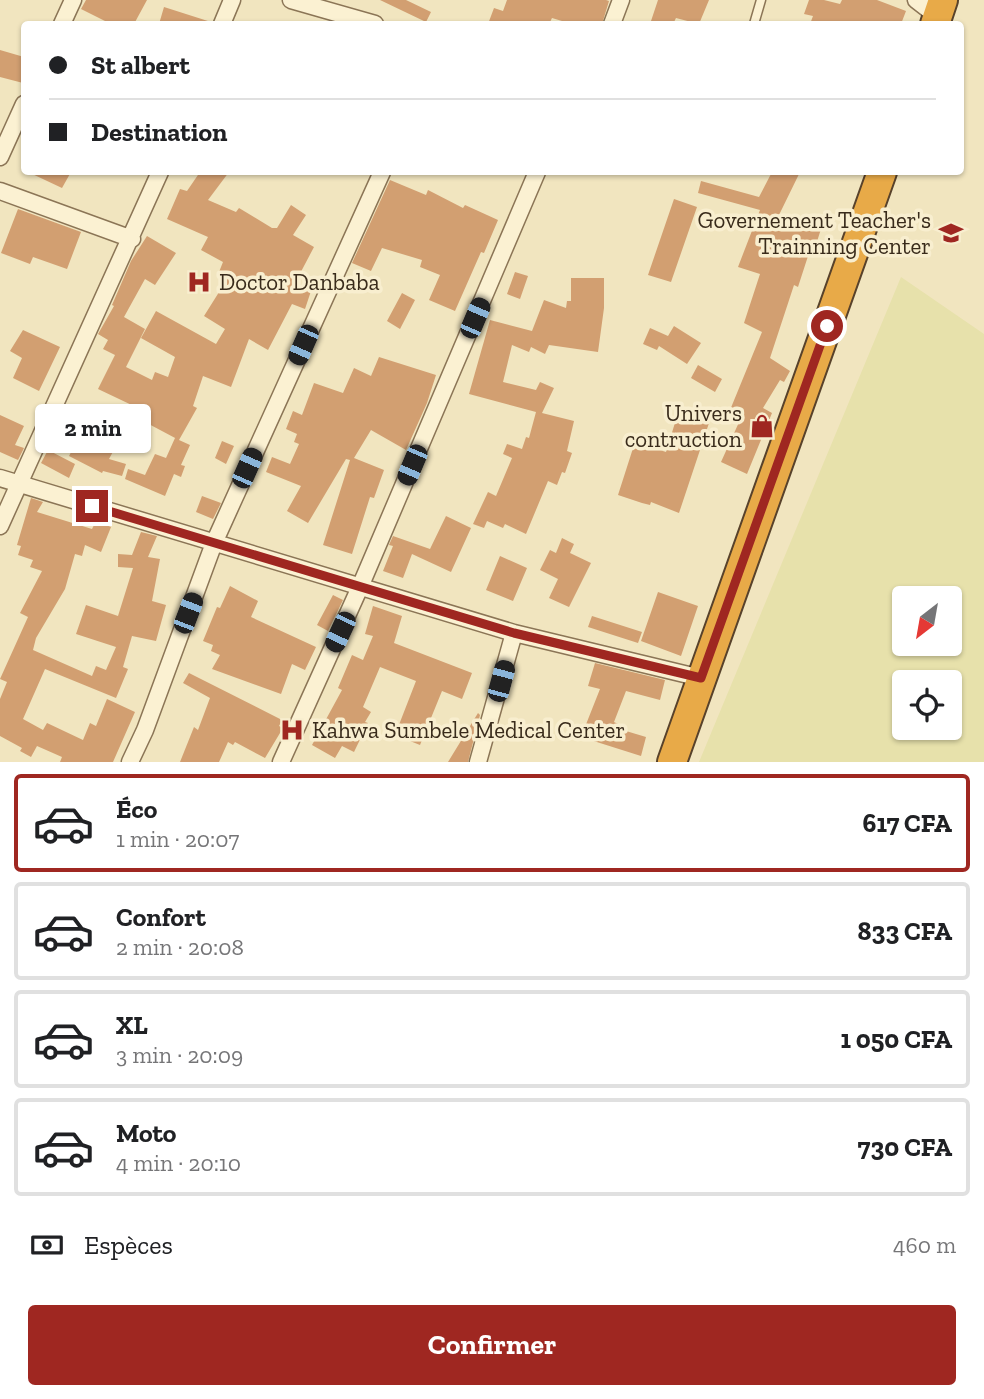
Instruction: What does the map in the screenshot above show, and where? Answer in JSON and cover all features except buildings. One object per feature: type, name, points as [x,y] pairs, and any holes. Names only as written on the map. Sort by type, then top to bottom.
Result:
[{"type":"highway","points":[[672,762],[876,175]]},
{"type":"street","points":[[62,21],[73,0]]},
{"type":"street","points":[[223,21],[232,0]]},
{"type":"street","points":[[291,0],[364,21]]},
{"type":"street","points":[[613,21],[621,0]]},
{"type":"street","points":[[0,157],[21,111]]},
{"type":"street","points":[[0,526],[159,175]]},
{"type":"street","points":[[130,762],[145,730],[214,543],[381,175]]},
{"type":"street","points":[[281,762],[360,587],[536,175]]},
{"type":"street","points":[[0,191],[132,239]]},
{"type":"street","points":[[0,478],[514,633],[701,678]]},
{"type":"street","points":[[478,762],[514,633]]},
{"type":"lane","points":[[755,21],[761,0]]},
{"type":"shaded area","points":[[901,277],[984,334],[984,762],[699,762]]},
{"type":"place","name":"Governement Teacher's Trainning Center","points":[[951,233]]},
{"type":"place","name":"Doctor Danbaba","points":[[199,282]]},
{"type":"place","name":"Univers contruction","points":[[762,426]]},
{"type":"place","name":"Kahwa Sumbele Medical Center","points":[[292,730]]},
{"type":"route","points":[[92,506],[514,633],[701,678],[827,326]]}]
